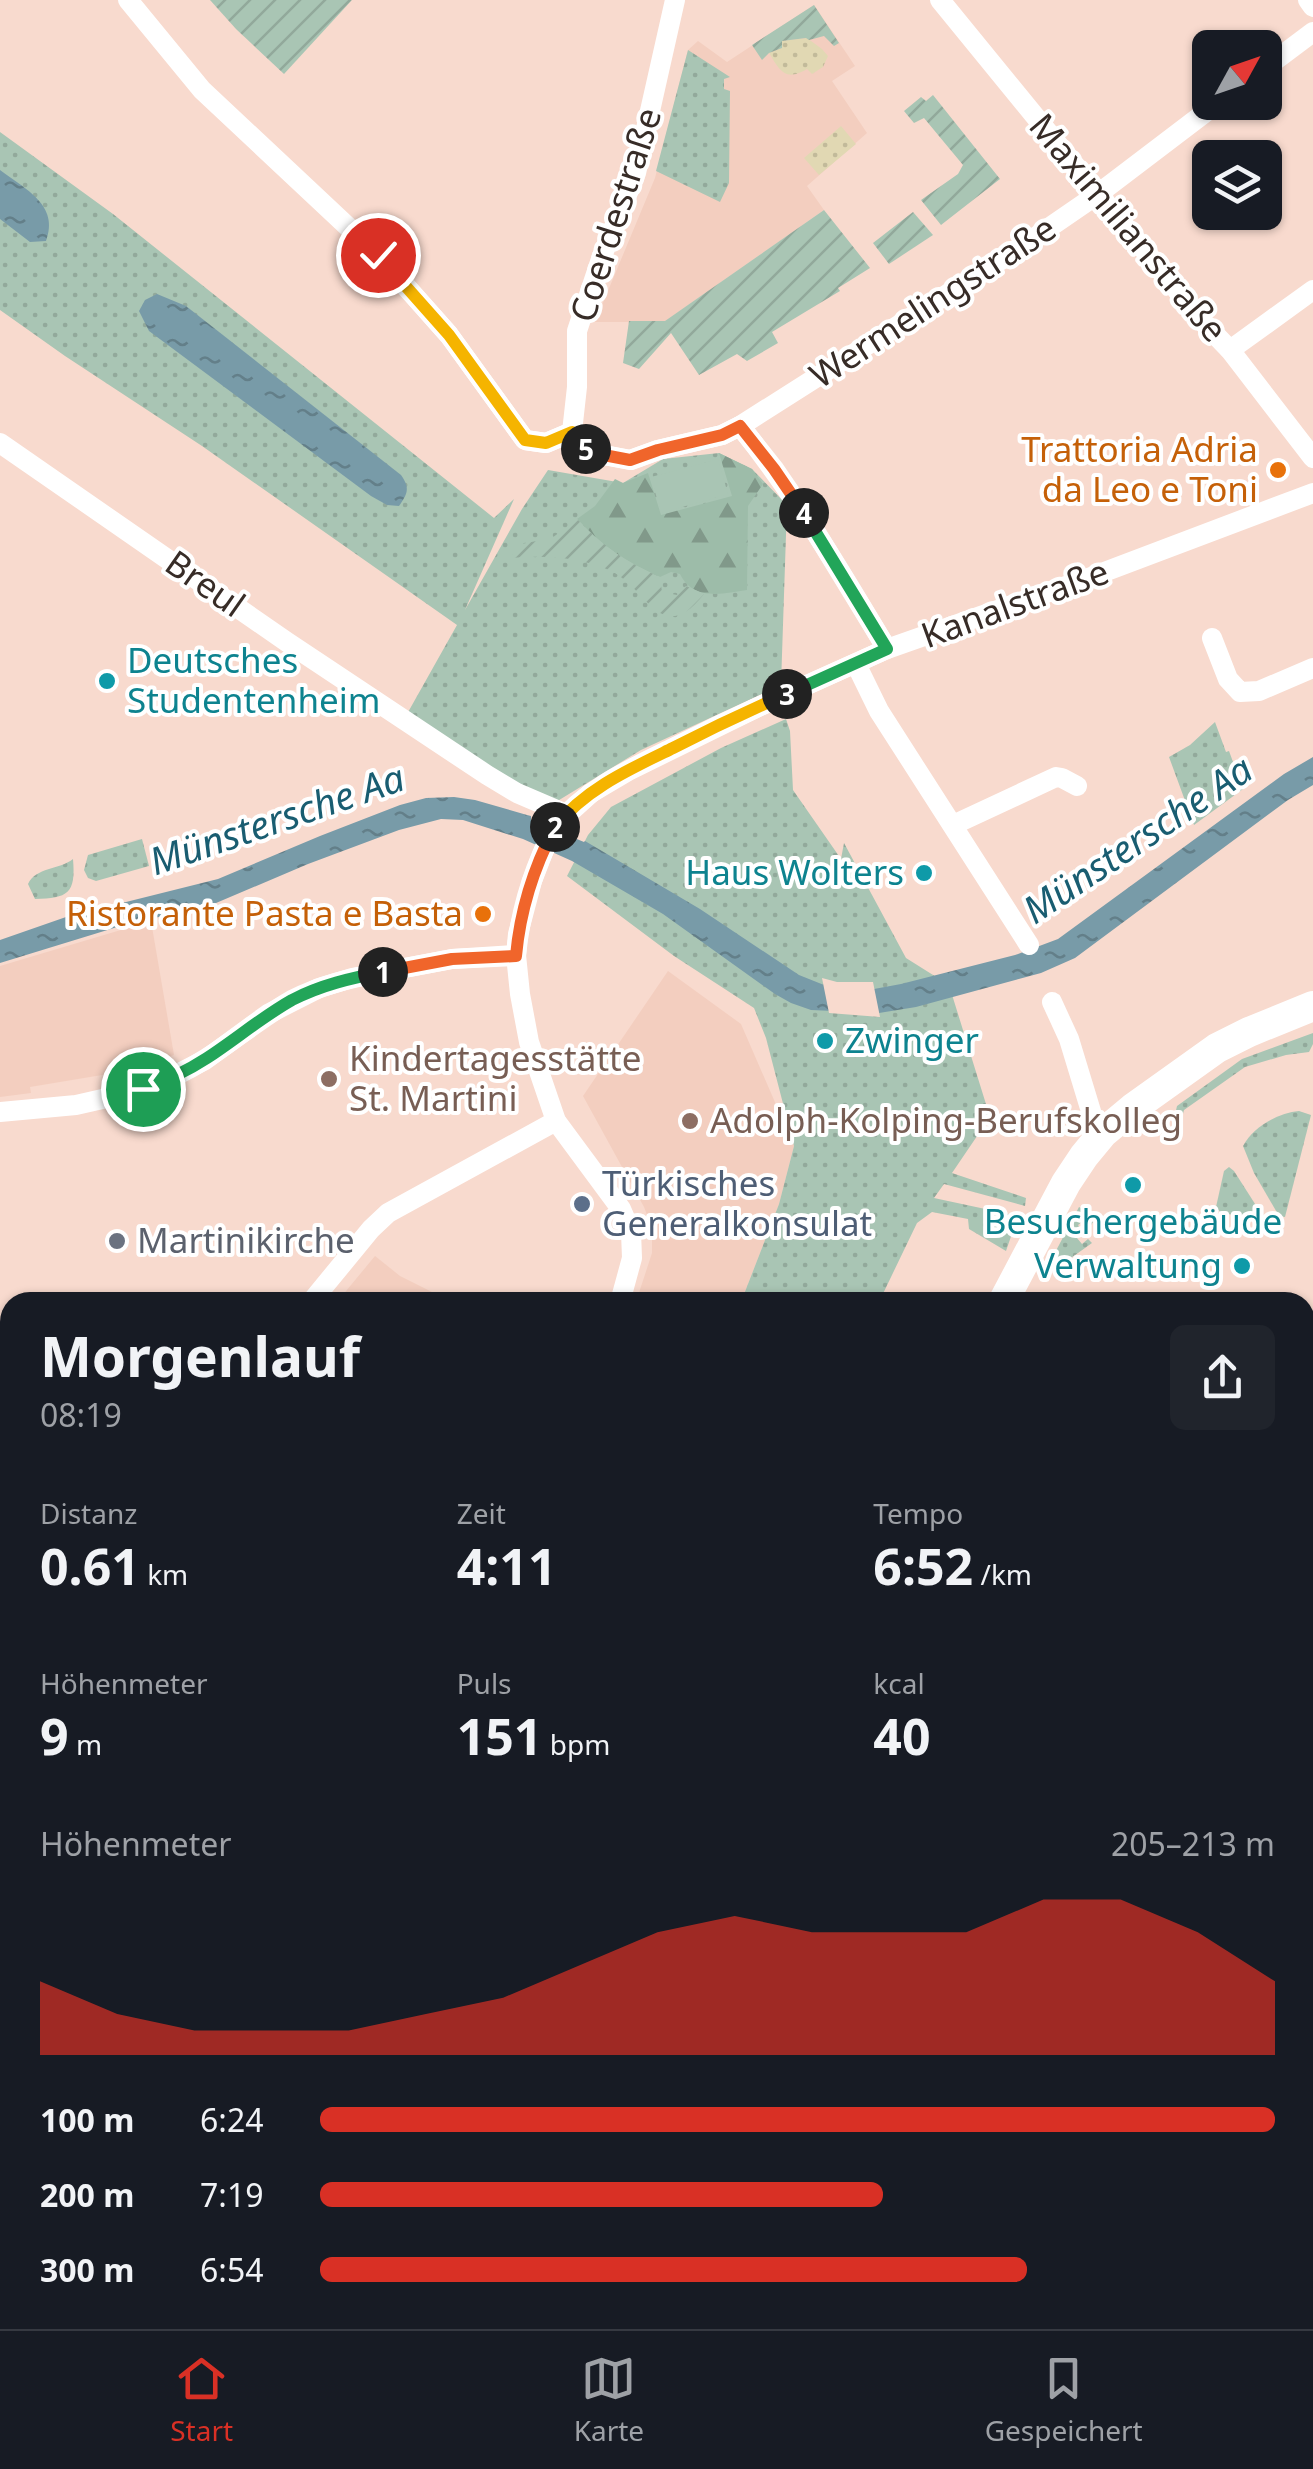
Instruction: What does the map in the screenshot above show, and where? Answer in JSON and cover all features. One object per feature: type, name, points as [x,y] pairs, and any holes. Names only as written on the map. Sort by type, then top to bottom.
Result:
[{"type":"street","points":[[128,0],[202,90],[378,255],[449,335],[525,440],[546,443],[572,432]]},
{"type":"street","name":"Coerdestraße","points":[[572,432],[577,331],[636,174],[676,0]]},
{"type":"street","name":"Maximilianstraße","points":[[940,0],[1192,309],[1230,350],[1313,458]]},
{"type":"street","points":[[1308,0],[1313,7]]},
{"type":"street","points":[[1282,55],[1313,32]]},
{"type":"street","name":"Wermelingstraße","points":[[572,432],[588,452],[630,460],[722,435],[740,426],[1000,261],[1098,194],[1195,120]]},
{"type":"street","points":[[1230,350],[1313,290]]},
{"type":"street","points":[[740,426],[820,537],[887,649]]},
{"type":"street","name":"Breul","points":[[0,442],[287,642],[560,821]]},
{"type":"street","name":"Kanalstraße","points":[[560,821],[590,793],[640,765],[887,649],[1313,493]]},
{"type":"street","points":[[1212,638],[1228,679],[1240,692],[1258,691],[1313,668]]},
{"type":"street","points":[[856,664],[879,712],[1030,945]]},
{"type":"street","points":[[953,825],[1056,777],[1077,786]]},
{"type":"street","points":[[560,821],[544,850],[524,905],[516,956],[520,994],[529,1042],[556,1121],[621,1209],[631,1232],[632,1258],[623,1292]]},
{"type":"street","points":[[0,1112],[76,1104],[162,1082],[205,1060],[290,1002],[318,988],[452,959],[516,956]]},
{"type":"street","points":[[1052,1002],[1069,1039],[1093,1118],[1103,1134]]},
{"type":"street","points":[[1008,1292],[1066,1183],[1103,1134],[1218,1048],[1313,1006]]},
{"type":"street","points":[[319,1292],[388,1213],[556,1121]]},
{"type":"shaded area","points":[[814,5],[855,66],[832,81],[867,133],[807,186],[824,210],[664,322],[595,322],[655,178],[688,50],[698,41],[727,62]]},
{"type":"shaded area","points":[[151,921],[174,1055],[114,1073],[30,1087],[31,1093],[0,1097],[0,966]]},
{"type":"shaded area","name":"Adolph-Kolping-Berufskolleg","points":[[668,971],[741,1024],[794,1146],[779,1204],[745,1292],[639,1292],[652,1253],[652,1228],[583,1096]]},
{"type":"shaded area","points":[[375,1256],[400,1276],[432,1292],[345,1292]]},
{"type":"green space","points":[[210,0],[352,0],[284,74]]},
{"type":"green space","points":[[814,5],[839,43],[834,46],[824,36],[782,41],[782,48],[762,60],[752,45]]},
{"type":"green space","points":[[688,50],[730,77],[724,79],[724,89],[730,91],[729,183],[720,202],[656,171]]},
{"type":"green space","points":[[933,95],[1000,179],[941,225],[921,200],[958,174],[963,165],[924,118],[914,123],[904,111],[921,97],[926,101]]},
{"type":"green space","points":[[0,132],[113,214],[494,518],[514,499],[465,610],[548,470],[623,483],[663,459],[719,453],[752,469],[787,505],[781,685],[641,750],[551,805],[407,714],[457,625],[0,310]]},
{"type":"green space","points":[[824,210],[870,268],[772,332],[778,343],[747,361],[737,354],[699,375],[671,333],[639,369],[623,363],[629,321],[665,321]]},
{"type":"green space","points":[[913,212],[933,235],[889,264],[873,243]]},
{"type":"green space","points":[[719,453],[752,469],[763,484],[748,506],[747,590],[709,594],[692,588],[680,574],[671,572],[660,577],[615,552],[577,519],[595,506],[615,479],[623,483],[648,473],[661,515],[732,496]]},
{"type":"green space","points":[[718,459],[728,494],[661,513],[651,477]]},
{"type":"green space","points":[[577,519],[615,553],[660,577],[662,592],[677,595],[686,586],[704,594],[677,616],[665,615],[624,579],[599,566],[562,558],[511,558],[516,545],[552,538]]},
{"type":"green space","points":[[786,719],[793,790],[841,859],[844,843],[906,958],[949,985],[990,1117],[952,1173],[1026,1198],[1025,1206],[944,1184],[934,1198],[1018,1216],[1006,1251],[969,1229],[968,1219],[932,1212],[917,1223],[884,1292],[745,1292],[779,1204],[794,1146],[766,1038],[754,1008],[674,956],[567,876],[588,835],[611,807],[721,748]]},
{"type":"green space","points":[[1215,722],[1243,789],[1194,825],[1169,757],[1190,745]]},
{"type":"green space","points":[[142,839],[149,866],[96,881],[88,878],[84,870],[88,855]]},
{"type":"green space","points":[[73,859],[73,880],[68,892],[35,899],[28,884],[32,878]]},
{"type":"green space","points":[[1313,1033],[1309,1052],[1245,1067],[1184,1110],[1175,1144],[1169,1141],[1177,1106],[1242,1059]]},
{"type":"green space","points":[[1299,1111],[1311,1115],[1285,1217],[1279,1216],[1243,1146],[1267,1122]]},
{"type":"green space","points":[[1229,1167],[1257,1207],[1255,1218],[1221,1213],[1216,1207],[1224,1171]]},
{"type":"green space","points":[[1079,1207],[1091,1213],[1093,1222],[1090,1227],[1085,1220],[1078,1225],[1083,1232],[1077,1238],[1082,1244],[1088,1239],[1092,1243],[1071,1258],[1049,1264]]},
{"type":"sand","points":[[807,38],[828,56],[823,67],[812,74],[807,69],[793,75],[784,73],[769,53],[782,48],[781,41]]},
{"type":"sand","points":[[841,126],[856,144],[819,175],[804,158]]},
{"type":"water","points":[[0,170],[29,191],[44,208],[49,228],[46,241],[30,242],[0,219]]},
{"type":"water","points":[[157,294],[186,306],[401,475],[407,490],[399,506],[387,505],[371,496],[149,331],[139,311],[145,300]]},
{"type":"water","points":[[1313,757],[1313,785],[1075,958],[1041,973],[916,1007],[879,1013],[811,1010],[791,1003],[663,914],[572,861],[523,839],[463,820],[441,819],[399,830],[209,906],[127,924],[0,963],[0,940],[66,917],[218,879],[400,805],[426,798],[454,797],[531,816],[531,820],[585,841],[700,909],[799,975],[824,985],[874,989],[1015,955],[1058,939],[1284,774]]},
{"type":"pier","points":[[822,978],[873,982],[880,1017],[829,1013]]},
{"type":"place","name":"Trattoria Adria da Leo e Toni","points":[[1278,470]]},
{"type":"place","name":"Deutsches Studentenheim","points":[[107,681]]},
{"type":"place","name":"Haus Wolters","points":[[924,873]]},
{"type":"place","name":"Ristorante Pasta e Basta","points":[[483,914]]},
{"type":"place","name":"Zwinger","points":[[825,1041]]},
{"type":"place","name":"Kindertagesstätte St. Martini","points":[[329,1079]]},
{"type":"place","name":"Adolph-Kolping-Berufskolleg","points":[[690,1121]]},
{"type":"place","name":"Besuchergebäude","points":[[1133,1185]]},
{"type":"place","name":"Türkisches Generalkonsulat","points":[[582,1204]]},
{"type":"place","name":"Martinikirche","points":[[117,1241]]},
{"type":"place","name":"Verwaltung","points":[[1242,1266]]},
{"type":"route","points":[[143,1089],[205,1060],[268,1014],[318,988],[452,959],[516,956],[532,880],[554,828],[577,803],[611,780],[691,738],[887,649],[820,537],[740,426],[722,435],[630,460],[588,452],[572,432],[546,443],[525,440],[449,335],[378,255]]},
{"type":"water label","name":"Münstersche Aa","points":[[277,820]]},
{"type":"water label","name":"Münstersche Aa","points":[[1138,840]]}]
